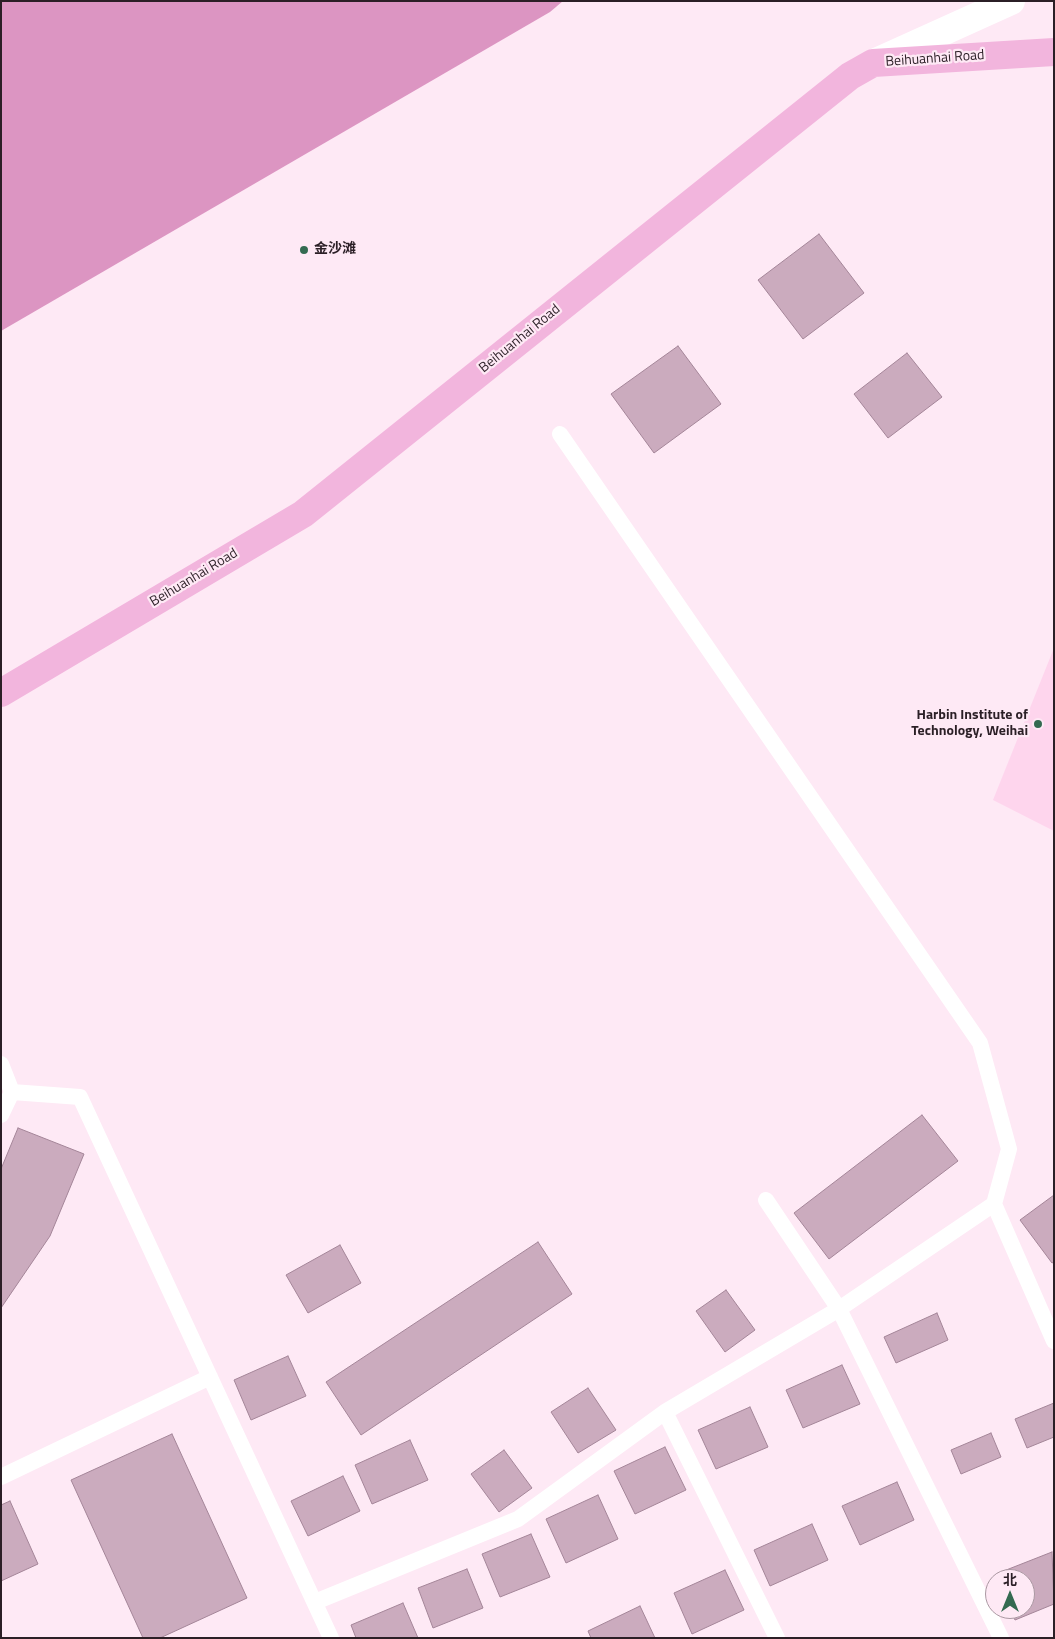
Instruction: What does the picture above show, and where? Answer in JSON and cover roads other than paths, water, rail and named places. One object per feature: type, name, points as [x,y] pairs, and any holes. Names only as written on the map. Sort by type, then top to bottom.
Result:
[{"type":"main road","name":"Beihuanhai Road","points":[[1,693],[303,514],[850,76],[873,63],[1054,52]]},
{"type":"street","points":[[873,63],[1011,1]]},
{"type":"lane","points":[[560,434],[980,1043],[1008,1149],[994,1204],[1054,1341]]},
{"type":"lane","points":[[1,1064],[12,1092],[1,1115]]},
{"type":"lane","points":[[12,1092],[80,1097],[331,1638]]},
{"type":"lane","points":[[766,1200],[839,1309],[1001,1638]]},
{"type":"lane","points":[[315,1602],[518,1520],[665,1412],[839,1309],[994,1204]]},
{"type":"lane","points":[[1,1477],[210,1377]]},
{"type":"lane","points":[[665,1412],[777,1638]]},
{"type":"place","name":"金沙滩","points":[[304,250]]},
{"type":"place","name":"Harbin Institute of Technology, Weihai","points":[[1038,724]]}]
